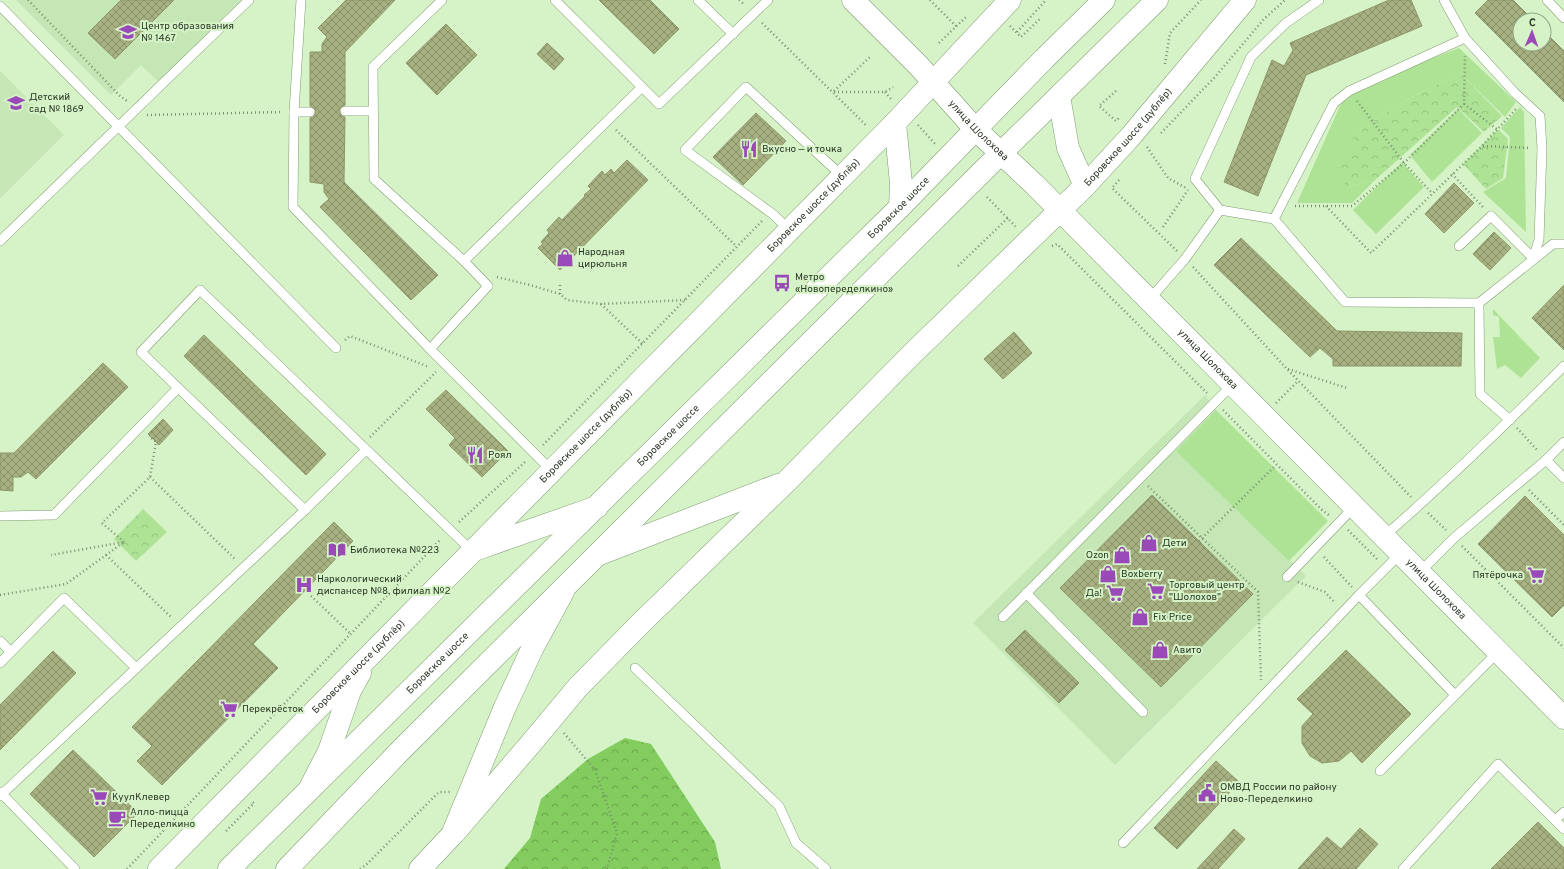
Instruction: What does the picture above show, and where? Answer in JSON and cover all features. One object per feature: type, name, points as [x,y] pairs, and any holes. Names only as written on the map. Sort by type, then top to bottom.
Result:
[{"type":"street","name":"улица Шолохова","points":[[853,0],[918,65],[976,129],[1233,384],[1564,718]]},
{"type":"street","name":"Боровское шоссе (дублёр)","points":[[159,869],[842,176],[905,122],[933,82],[1010,0]]},
{"type":"street","name":"Боровское шоссе","points":[[229,869],[900,207],[1104,0]]},
{"type":"street","points":[[287,869],[400,751],[1001,153],[1157,0]]},
{"type":"street","name":"Боровское шоссе (дублёр)","points":[[420,869],[452,835],[578,687],[787,481],[911,356],[1085,186],[1131,136],[1245,0]]},
{"type":"street","points":[[1059,96],[1068,148],[1085,186]]},
{"type":"street","points":[[900,207],[905,122]]},
{"type":"street","points":[[597,555],[787,481]]},
{"type":"street","points":[[472,551],[597,507]]},
{"type":"street","points":[[452,835],[505,707],[529,656],[568,584]]},
{"type":"street","points":[[308,792],[329,751],[350,691],[370,654]]},
{"type":"lane","points":[[0,241],[249,0]]},
{"type":"lane","points":[[301,0],[294,112],[293,207],[430,349],[551,470]]},
{"type":"lane","points":[[430,349],[488,286],[464,261],[374,179],[373,67],[442,0]]},
{"type":"lane","points":[[554,0],[659,104],[768,0]]},
{"type":"lane","points":[[698,0],[733,34]]},
{"type":"lane","points":[[1319,0],[1286,23],[1251,58],[1195,179],[1220,210],[1274,219],[1345,302],[1479,303],[1533,258],[1553,244],[1564,244]]},
{"type":"lane","points":[[1444,0],[1465,38],[1524,102],[1540,116],[1542,149],[1539,240],[1533,258]]},
{"type":"lane","points":[[1547,0],[1564,18]]},
{"type":"lane","points":[[0,6],[336,348]]},
{"type":"lane","points":[[1274,219],[1334,103],[1349,91],[1465,38]]},
{"type":"lane","points":[[464,261],[642,87]]},
{"type":"lane","points":[[789,230],[774,215],[685,150],[746,87],[842,176]]},
{"type":"lane","points":[[345,112],[373,111]]},
{"type":"lane","points":[[294,112],[310,112]]},
{"type":"lane","points":[[1149,300],[1185,259],[1220,210]]},
{"type":"lane","points":[[1459,246],[1491,216],[1533,258]]},
{"type":"lane","points":[[305,510],[140,352],[200,290],[472,551]]},
{"type":"lane","points":[[1479,303],[1480,394],[1510,420]]},
{"type":"lane","points":[[1383,537],[1419,506],[1510,420],[1564,366]]},
{"type":"lane","points":[[1003,617],[1233,384]]},
{"type":"lane","points":[[0,516],[54,515],[178,388]]},
{"type":"lane","points":[[1419,573],[1454,538],[1546,460],[1564,442]]},
{"type":"lane","points":[[75,869],[1,794],[305,510],[364,447]]},
{"type":"lane","points":[[1546,460],[1564,478]]},
{"type":"lane","points":[[1287,577],[1354,507]]},
{"type":"lane","points":[[1123,843],[1359,594],[1400,554]]},
{"type":"lane","points":[[1026,593],[1143,712]]},
{"type":"lane","points":[[1359,594],[1455,696]]},
{"type":"lane","points":[[0,663],[64,598],[136,668]]},
{"type":"lane","points":[[0,641],[11,652]]},
{"type":"lane","points":[[1380,771],[1498,652]]},
{"type":"lane","points":[[635,668],[779,806],[796,843],[826,869]]},
{"type":"lane","points":[[1403,869],[1498,764],[1564,829]]},
{"type":"lane","points":[[1555,820],[1564,812]]},
{"type":"path","points":[[739,0],[867,126],[862,131]]},
{"type":"path","points":[[930,0],[956,26]]},
{"type":"path","points":[[1017,32],[1046,0]]},
{"type":"path","points":[[1165,67],[1170,33],[1201,0]]},
{"type":"path","points":[[1158,136],[1215,77],[1264,19],[1285,0]]},
{"type":"path","points":[[939,43],[968,15]]},
{"type":"path","points":[[1005,22],[1021,37],[1041,18]]},
{"type":"path","points":[[1280,206],[1352,206],[1404,163],[1464,104],[1465,38]]},
{"type":"path","points":[[834,92],[871,56]]},
{"type":"path","points":[[834,92],[885,92],[893,87]]},
{"type":"path","points":[[1116,90],[1099,106],[1116,121],[1121,116]]},
{"type":"path","points":[[1349,91],[1404,163],[1432,193]]},
{"type":"path","points":[[885,92],[892,99]]},
{"type":"path","points":[[1326,206],[1371,253],[1482,146],[1498,130],[1506,119],[1524,102]]},
{"type":"path","points":[[1464,104],[1498,130]]},
{"type":"path","points":[[607,121],[736,246]]},
{"type":"path","points":[[905,122],[939,147]]},
{"type":"path","points":[[1144,149],[1147,146],[1168,178],[1188,190]]},
{"type":"path","points":[[1482,146],[1542,149]]},
{"type":"path","points":[[1452,174],[1491,216]]},
{"type":"path","points":[[1121,177],[1112,188],[1185,259],[1298,381],[1419,506],[1454,538],[1564,648]]},
{"type":"path","points":[[1164,227],[1195,179]]},
{"type":"path","points":[[987,197],[1017,228]]},
{"type":"path","points":[[126,869],[450,530],[535,454],[762,220],[774,215]]},
{"type":"path","points":[[958,266],[1008,218]]},
{"type":"path","points":[[482,279],[494,276],[530,284],[560,294],[567,300],[601,304],[686,300]]},
{"type":"path","points":[[560,284],[560,294]]},
{"type":"path","points":[[601,304],[643,344]]},
{"type":"path","points":[[336,348],[350,336],[438,370],[364,447]]},
{"type":"path","points":[[1287,369],[1347,388]]},
{"type":"path","points":[[1275,405],[1298,381]]},
{"type":"path","points":[[1510,420],[1546,460]]},
{"type":"path","points":[[124,542],[102,523],[150,477],[156,442],[139,427]]},
{"type":"path","points":[[1199,541],[1276,465]]},
{"type":"path","points":[[150,477],[244,567]]},
{"type":"path","points":[[1140,479],[1258,592],[1262,696]]},
{"type":"path","points":[[1526,487],[1564,524]]},
{"type":"path","points":[[51,555],[124,542]]},
{"type":"path","points":[[0,595],[66,584],[124,542]]},
{"type":"path","points":[[1315,547],[1359,594]]},
{"type":"path","points":[[106,555],[181,626]]},
{"type":"path","points":[[1287,577],[1325,592],[1343,611]]},
{"type":"path","points":[[311,596],[351,634]]},
{"type":"path","points":[[561,729],[596,770],[617,832],[607,869]]},
{"type":"shaded area","name":"Центр образования № 1467","points":[[16,0],[241,0],[159,82],[141,65],[111,95]]},
{"type":"shaded area","name":"Детский сад № 1869","points":[[0,71],[64,135],[0,199]]},
{"type":"shaded area","points":[[1205,395],[1216,410],[1177,451],[1306,576],[1115,765],[973,623]]},
{"type":"green space","points":[[1459,48],[1516,102],[1505,117],[1460,73],[1395,106],[1356,133],[1347,186],[1374,181],[1352,203],[1297,203],[1346,92]]},
{"type":"green space","points":[[1460,73],[1502,116],[1484,132],[1457,107],[1374,181],[1347,186],[1338,172],[1356,133],[1395,106]]},
{"type":"green space","points":[[1520,107],[1524,112],[1526,232],[1483,192],[1506,178],[1510,137],[1501,128]]},
{"type":"green space","points":[[1458,109],[1482,133],[1432,182],[1410,155]]},
{"type":"green space","points":[[1498,129],[1508,139],[1503,178],[1486,189],[1463,164]]},
{"type":"green space","points":[[1402,162],[1424,187],[1376,234],[1353,210]]},
{"type":"green space","points":[[1493,309],[1540,358],[1521,378],[1505,365],[1497,369],[1493,337],[1500,337],[1499,317],[1493,315]]},
{"type":"green space","points":[[1216,410],[1328,521],[1289,561],[1176,451]]},
{"type":"green space","points":[[143,509],[167,532],[136,561],[114,539]]},
{"type":"green space","points":[[625,738],[651,744],[715,842],[721,869],[504,869],[530,838],[541,799],[588,759]]},
{"type":"building","points":[[121,0],[174,0],[115,59],[88,33]]},
{"type":"building","points":[[346,0],[395,0],[345,52],[345,105],[340,108],[339,111],[342,116],[345,117],[344,182],[438,275],[411,300],[320,207],[329,199],[324,192],[324,184],[310,182],[310,118],[313,117],[316,112],[315,109],[310,106],[310,52],[322,52],[322,44],[327,37],[318,28]]},
{"type":"building","points":[[599,0],[650,0],[679,29],[654,54]]},
{"type":"building","points":[[1389,0],[1411,0],[1422,26],[1306,75],[1258,196],[1224,182],[1272,60],[1284,66],[1293,50],[1290,43]]},
{"type":"building","points":[[1488,0],[1513,0],[1525,12],[1512,12],[1512,50],[1475,13]]},
{"type":"building","points":[[446,24],[477,55],[437,95],[406,63]]},
{"type":"building","points":[[1552,39],[1564,51],[1564,102],[1514,52],[1552,52]]},
{"type":"building","points":[[547,43],[564,59],[554,70],[537,54]]},
{"type":"building","name":"Вкусно — и точка","points":[[756,113],[786,141],[743,185],[713,157]]},
{"type":"building","points":[[627,160],[648,180],[560,270],[538,248],[543,244],[541,242],[549,233],[547,230],[559,217],[562,220],[585,196],[584,195],[591,189],[588,186],[602,171],[605,175],[611,169],[614,173]]},
{"type":"building","points":[[1454,183],[1474,203],[1444,233],[1425,214]]},
{"type":"building","points":[[1494,232],[1511,248],[1490,270],[1473,254]]},
{"type":"building","points":[[1241,238],[1337,331],[1462,333],[1461,366],[1333,366],[1333,359],[1320,348],[1310,357],[1214,265]]},
{"type":"building","points":[[1564,285],[1564,350],[1532,318]]},
{"type":"building","points":[[1014,332],[1032,353],[1003,379],[984,359]]},
{"type":"building","points":[[204,335],[326,454],[306,475],[184,356]]},
{"type":"building","points":[[103,363],[128,387],[36,479],[28,472],[21,477],[13,477],[13,491],[0,490],[0,453],[14,453]]},
{"type":"building","points":[[446,390],[508,451],[482,477],[449,445],[455,438],[426,409]]},
{"type":"building","points":[[163,419],[173,430],[159,445],[148,434]]},
{"type":"building","name":"Торговый центр \"Шолохов\"","points":[[1152,495],[1253,594],[1161,687],[1060,588]]},
{"type":"building","name":"Пятёрочка","points":[[1525,496],[1564,535],[1564,605],[1552,617],[1478,544]]},
{"type":"building","points":[[334,522],[353,541],[253,644],[278,668],[162,785],[137,761],[152,746],[132,727]]},
{"type":"building","points":[[1025,630],[1079,683],[1059,703],[1005,650]]},
{"type":"building","points":[[1346,650],[1411,714],[1362,763],[1351,751],[1339,761],[1322,763],[1310,756],[1302,743],[1302,726],[1313,714],[1297,699]]},
{"type":"building","points":[[53,651],[76,673],[0,750],[0,705]]},
{"type":"building","points":[[73,750],[138,813],[94,857],[30,794]]},
{"type":"building","name":"ОМВД России по району Ново-Переделкино","points":[[1216,761],[1239,782],[1177,849],[1154,828]]},
{"type":"building","points":[[1538,822],[1564,848],[1564,869],[1491,869]]},
{"type":"building","points":[[1360,828],[1378,844],[1356,869],[1298,869],[1327,837],[1341,849]]},
{"type":"building","points":[[1234,829],[1245,839],[1218,869],[1197,869]]},
{"type":"place","name":"Центр образования № 1467","points":[[128,32]]},
{"type":"place","name":"Детский сад № 1869","points":[[16,103]]},
{"type":"place","name":"Вкусно — и точка","points":[[749,149]]},
{"type":"place","name":"Народная цирюльня","points":[[565,258]]},
{"type":"place","name":"Метро «Новопеределкино»","points":[[782,283]]},
{"type":"place","name":"Роял","points":[[475,455]]},
{"type":"place","name":"Дети","points":[[1149,543]]},
{"type":"place","name":"Библиотека №223","points":[[337,550]]},
{"type":"place","name":"Ozon","points":[[1122,555]]},
{"type":"place","name":"Boxberry","points":[[1108,574]]},
{"type":"place","name":"Пятёрочка","points":[[1536,575]]},
{"type":"place","name":"Наркологический диспансер №8, филиал №2","points":[[304,585]]},
{"type":"place","name":"Торговый центр \"Шолохов\"","points":[[1156,591]]},
{"type":"place","name":"Да!","points":[[1115,593]]},
{"type":"place","name":"Fix Price","points":[[1140,617]]},
{"type":"place","name":"Авито","points":[[1160,650]]},
{"type":"place","name":"Перекрёсток","points":[[229,709]]},
{"type":"place","name":"ОМВД России по району Ново-Переделкино","points":[[1207,793]]},
{"type":"place","name":"КуулКлевер","points":[[99,797]]},
{"type":"place","name":"Алло-пицца Переделкино","points":[[117,818]]}]
